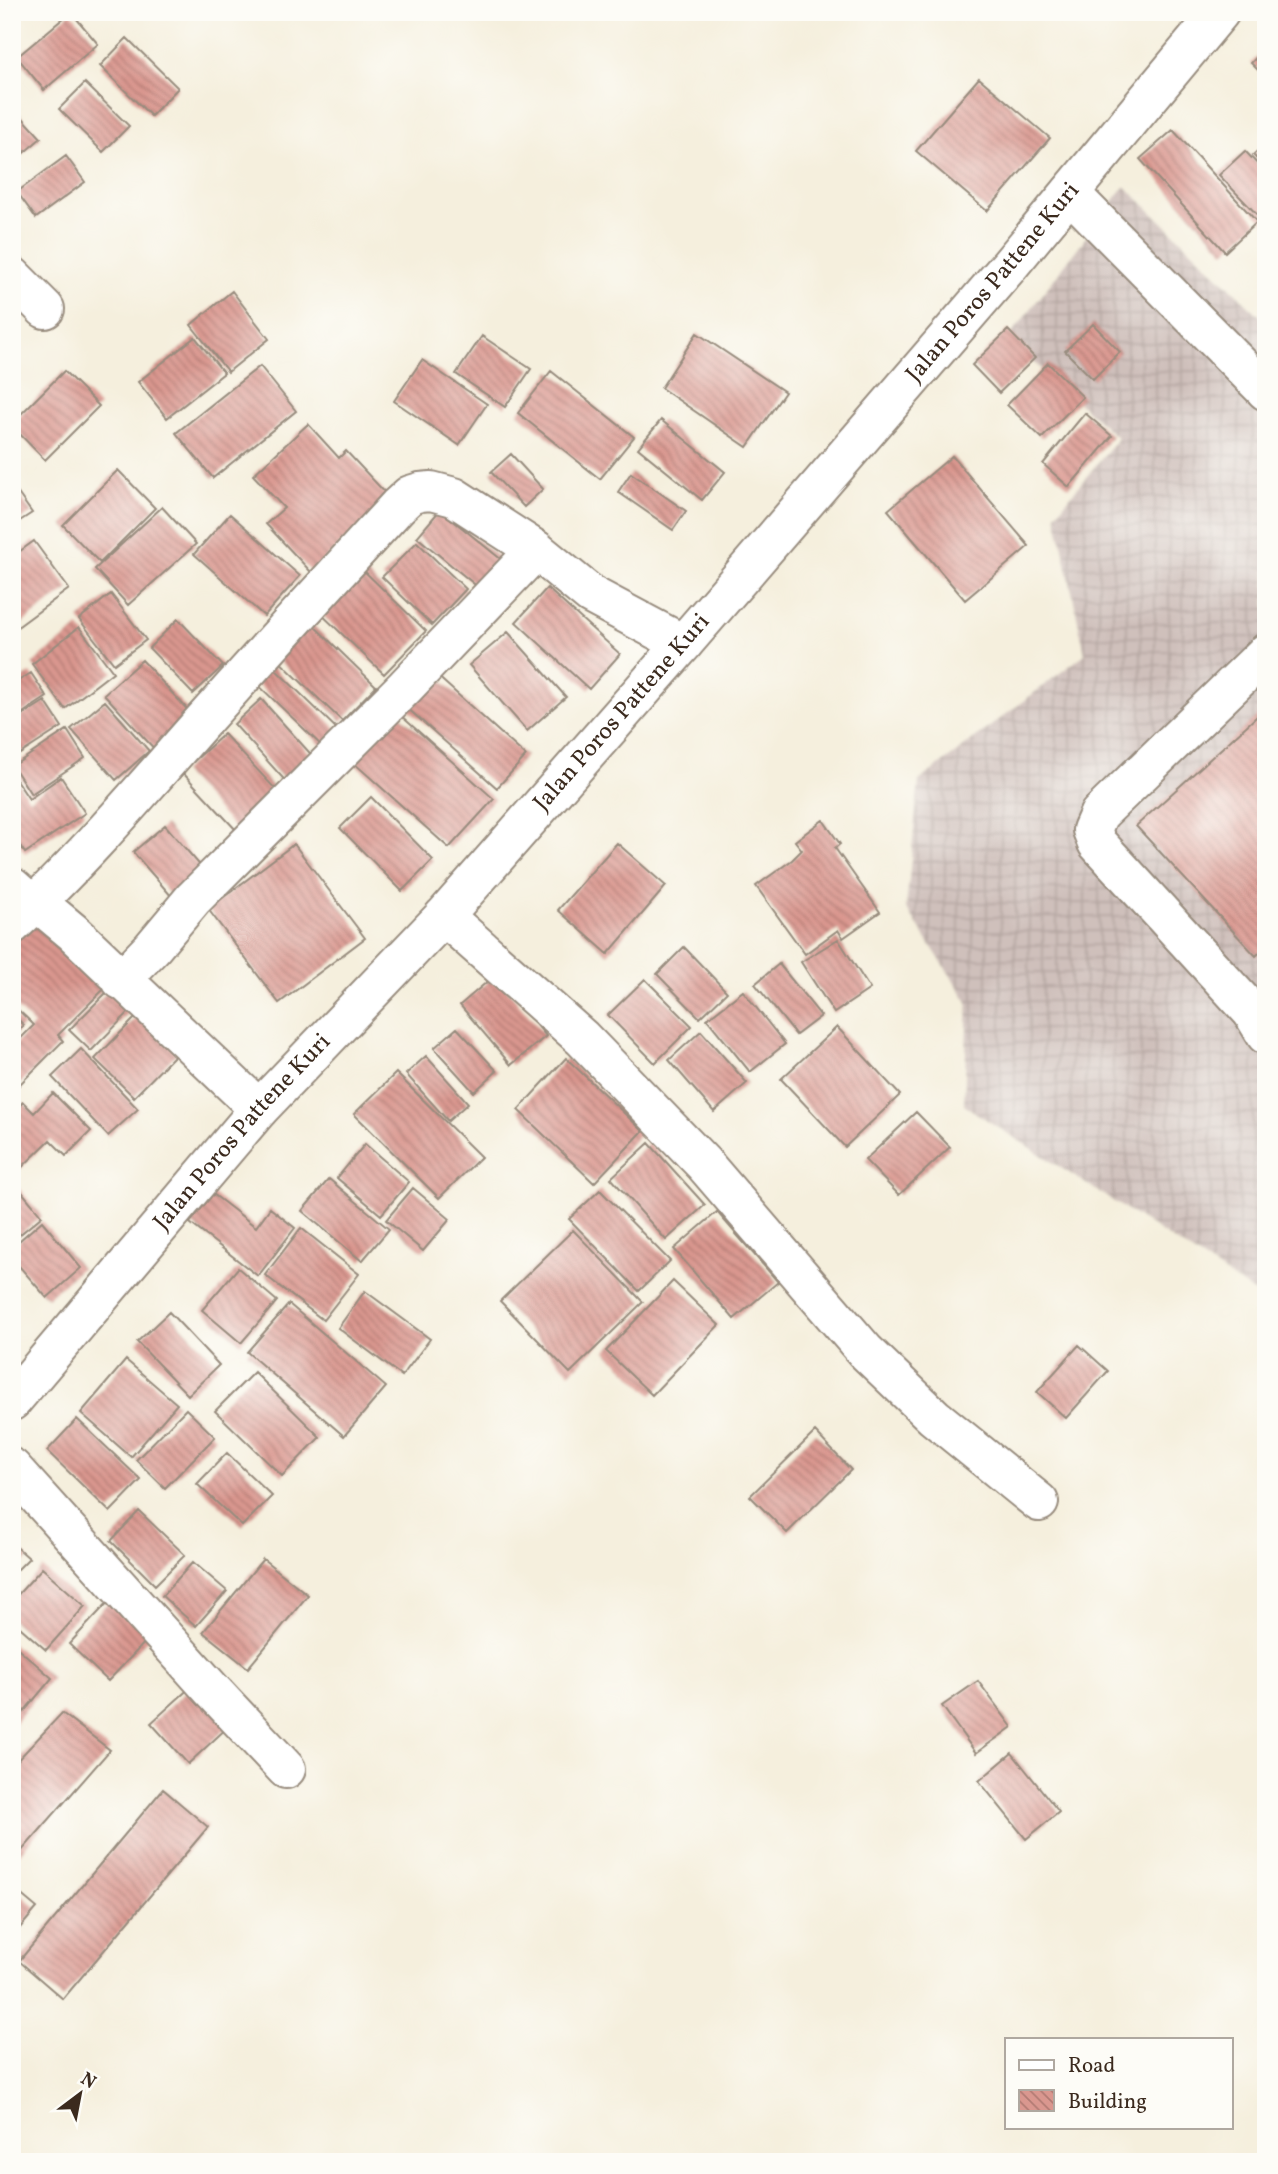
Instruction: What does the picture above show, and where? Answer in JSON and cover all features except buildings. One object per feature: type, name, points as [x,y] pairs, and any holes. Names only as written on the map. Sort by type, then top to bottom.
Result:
[{"type":"street","name":"Jalan Poros Pattene Kuri","points":[[12,1401],[259,1109],[444,916],[683,644],[1070,193],[1220,12]]},
{"type":"street","points":[[1070,193],[1266,391]]},
{"type":"street","points":[[12,276],[45,309]]},
{"type":"street","points":[[259,1109],[74,933],[21,905],[118,817],[281,633],[410,495],[431,491],[454,497],[536,550],[591,595],[683,644]]},
{"type":"street","points":[[121,980],[193,899],[405,687],[536,550]]},
{"type":"street","points":[[1266,653],[1099,814],[1092,830],[1097,843],[1252,1012],[1266,1035]]},
{"type":"street","points":[[444,916],[582,1038],[705,1165],[865,1351],[934,1418],[1039,1502]]},
{"type":"street","points":[[12,1468],[286,1769]]},
{"type":"shaded area","points":[[1125,186],[1266,322],[1266,1300],[964,1105],[968,1002],[906,908],[919,781],[1085,654],[1056,514],[1118,438],[1008,339]]}]
